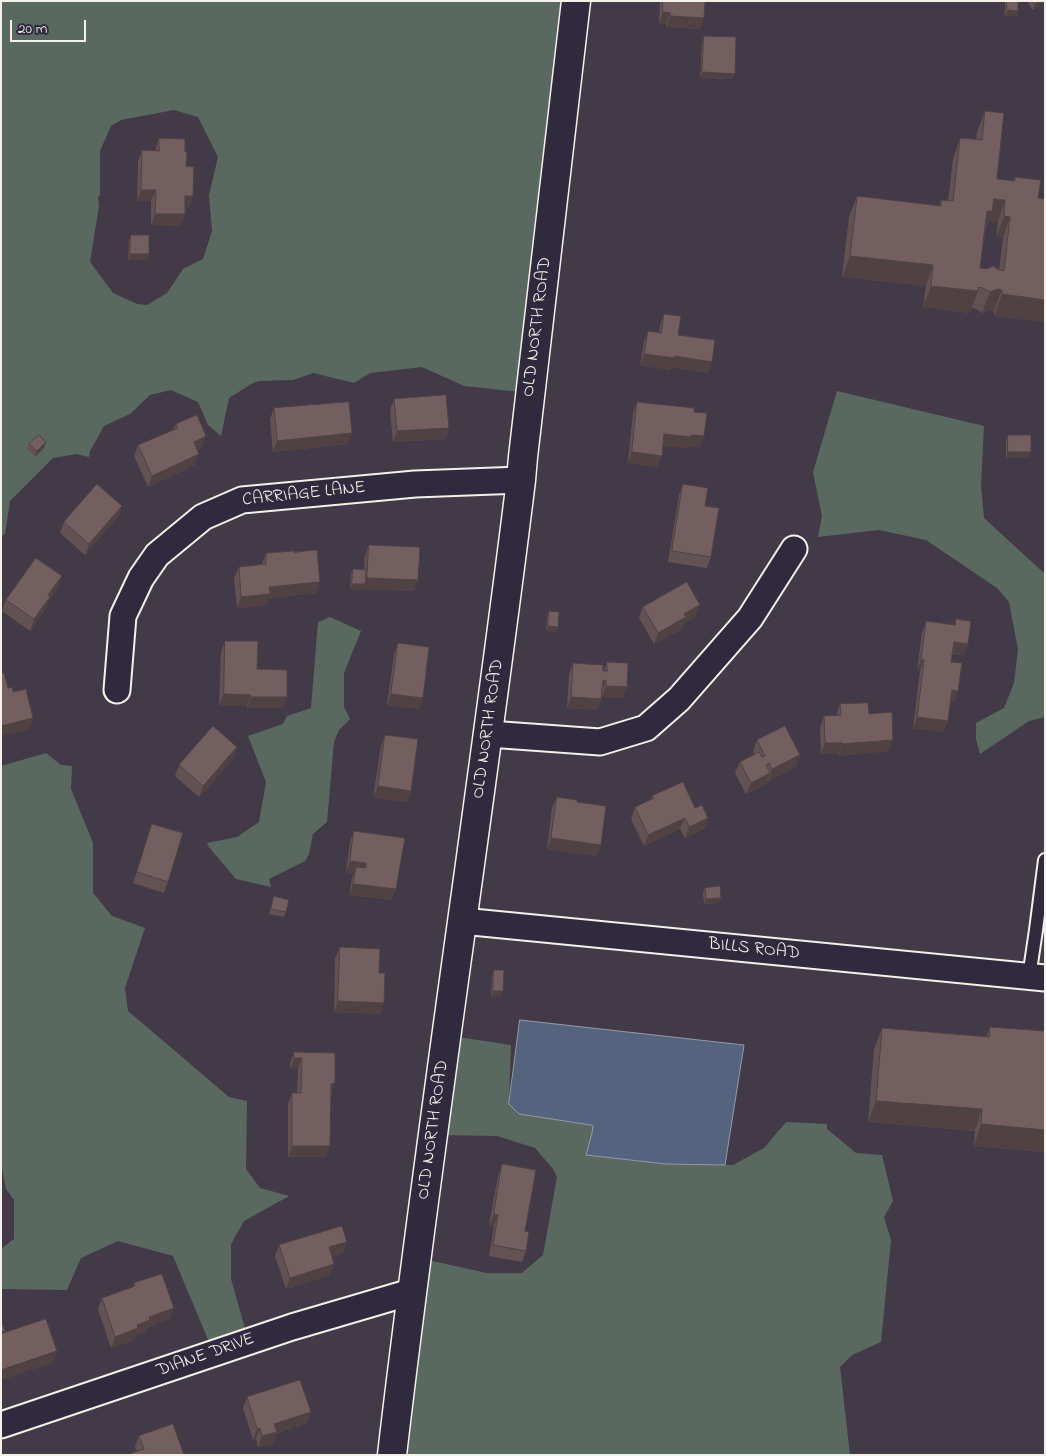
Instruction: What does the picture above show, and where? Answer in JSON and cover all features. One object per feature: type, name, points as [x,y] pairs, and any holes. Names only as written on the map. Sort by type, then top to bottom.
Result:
[{"type":"street","name":"OLD NORTH ROAD","points":[[392,1455],[411,1292],[489,734],[521,480],[576,1]]},
{"type":"street","name":"CARRIAGE LANE","points":[[117,690],[123,616],[141,578],[157,555],[202,517],[242,500],[415,484],[521,480]]},
{"type":"street","points":[[489,734],[600,742],[646,728],[679,699],[750,618],[794,550]]},
{"type":"street","name":"BILLS ROAD","points":[[462,921],[1037,977]]},
{"type":"street","name":"DIANE DRIVE","points":[[1,1425],[292,1327],[411,1292]]},
{"type":"lane","points":[[1037,977],[1036,930],[1045,860]]},
{"type":"green space","points":[[1,1],[576,1],[530,393],[464,386],[422,367],[370,373],[354,383],[313,373],[293,380],[259,381],[229,398],[221,436],[208,425],[198,402],[171,390],[150,395],[130,414],[104,426],[90,451],[89,457],[76,454],[53,458],[10,501],[5,534],[1,536]],"holes":[[[174,110],[198,117],[218,157],[209,195],[212,231],[203,259],[183,269],[167,293],[147,305],[137,304],[113,293],[90,262],[99,206],[98,197],[100,195],[100,151],[111,126],[121,120]]]},
{"type":"green space","points":[[837,391],[984,426],[981,486],[984,518],[1045,574],[1045,717],[1029,721],[980,754],[976,739],[976,723],[1004,708],[1014,683],[1018,649],[1009,602],[997,588],[926,540],[879,530],[818,537],[822,516],[813,472]]},
{"type":"green space","points":[[330,617],[361,631],[344,673],[344,707],[350,719],[339,730],[334,742],[327,822],[313,834],[309,854],[305,861],[269,879],[271,887],[236,879],[207,843],[237,837],[259,822],[266,782],[248,736],[283,724],[287,716],[311,708],[318,622]]},
{"type":"green space","points":[[46,753],[61,765],[72,766],[71,789],[93,843],[93,893],[112,916],[145,928],[125,988],[128,1011],[229,1097],[247,1101],[246,1169],[260,1188],[289,1196],[244,1221],[231,1244],[231,1279],[249,1342],[214,1354],[173,1256],[118,1241],[81,1258],[67,1290],[1,1289],[1,1249],[14,1239],[14,1200],[6,1189],[1,1163],[1,766]]},
{"type":"green space","points":[[458,1037],[511,1045],[509,1104],[519,1114],[593,1126],[586,1155],[666,1164],[733,1165],[764,1148],[786,1122],[827,1124],[827,1129],[856,1153],[882,1155],[893,1201],[884,1217],[891,1240],[881,1342],[852,1355],[840,1367],[850,1455],[394,1455],[423,1259],[487,1273],[522,1273],[543,1255],[557,1177],[553,1169],[535,1148],[497,1136],[437,1135]]},
{"type":"water","points":[[520,1020],[744,1045],[725,1165],[666,1164],[586,1155],[593,1126],[519,1114],[509,1104]]},
{"type":"building","points":[[663,1],[705,1],[704,18],[670,16],[670,13],[663,12]]},
{"type":"building","points":[[1007,1],[1018,1],[1018,11],[1007,10]]},
{"type":"building","points":[[704,36],[736,37],[735,74],[702,72]]},
{"type":"building","points":[[985,111],[1004,113],[997,179],[1015,181],[1015,177],[1041,180],[1038,198],[1045,199],[1045,300],[1002,294],[1002,290],[998,289],[990,292],[978,287],[978,291],[931,286],[933,265],[850,256],[857,196],[941,206],[941,200],[953,201],[960,138],[982,140]],"holes":[[[994,199],[1005,200],[1004,216],[1010,217],[1004,271],[993,266],[987,269],[980,268],[987,211],[992,211]]]},
{"type":"building","points":[[159,138],[185,139],[185,152],[187,151],[186,166],[194,167],[193,196],[185,196],[185,214],[155,214],[156,190],[141,190],[142,150],[159,151]]},
{"type":"building","points":[[131,235],[149,235],[149,254],[130,254]]},
{"type":"building","points":[[664,314],[681,316],[678,335],[715,340],[712,362],[675,356],[674,358],[644,354],[648,331],[661,333]]},
{"type":"building","points":[[446,395],[449,428],[397,431],[394,399]]},
{"type":"building","points":[[349,402],[352,433],[277,441],[274,408]]},
{"type":"building","points":[[637,402],[694,408],[694,412],[707,413],[704,436],[691,435],[691,437],[664,434],[662,456],[632,452]]},
{"type":"building","points":[[197,415],[206,436],[194,442],[199,454],[152,476],[138,445],[178,428],[176,424]]},
{"type":"building","points":[[39,435],[46,442],[37,451],[29,444]]},
{"type":"building","points":[[1008,435],[1031,435],[1031,452],[1008,452]]},
{"type":"building","points":[[97,484],[122,506],[89,544],[64,522]]},
{"type":"building","points":[[683,484],[708,488],[705,506],[719,508],[711,557],[672,551]]},
{"type":"building","points":[[369,545],[420,547],[418,580],[367,578]]},
{"type":"building","points":[[317,550],[320,582],[269,587],[270,594],[241,597],[239,567],[266,564],[266,553]]},
{"type":"building","points":[[36,558],[62,576],[34,619],[6,600]]},
{"type":"building","points":[[353,569],[366,570],[365,584],[352,584]]},
{"type":"building","points":[[687,582],[700,605],[684,614],[686,617],[658,633],[643,607]]},
{"type":"building","points":[[549,611],[559,612],[558,627],[548,626]]},
{"type":"building","points":[[956,619],[971,621],[968,644],[954,642],[951,662],[962,663],[958,691],[952,690],[948,721],[917,717],[924,660],[921,659],[926,621],[955,625]]},
{"type":"building","points":[[225,641],[258,641],[257,669],[287,670],[287,697],[251,697],[251,695],[224,694]]},
{"type":"building","points":[[398,643],[429,647],[423,698],[391,694]]},
{"type":"building","points":[[607,662],[628,663],[627,687],[606,686],[606,681],[603,680],[601,699],[571,697],[573,663],[603,665],[603,671],[607,671]]},
{"type":"building","points":[[4,673],[8,688],[12,687],[13,692],[26,689],[33,718],[1,726],[1,674]]},
{"type":"building","points":[[868,703],[869,714],[892,712],[893,740],[842,744],[825,743],[824,716],[841,715],[840,704]]},
{"type":"building","points":[[213,726],[237,747],[203,786],[179,765]]},
{"type":"building","points":[[785,726],[800,755],[772,769],[769,763],[766,765],[770,773],[751,783],[740,762],[759,752],[762,757],[765,756],[757,740]]},
{"type":"building","points":[[385,735],[418,739],[411,791],[378,786]]},
{"type":"building","points":[[683,782],[695,808],[702,805],[708,818],[689,827],[685,818],[648,835],[635,807],[654,798],[652,796]]},
{"type":"building","points":[[557,797],[606,806],[601,845],[551,838]]},
{"type":"building","points":[[152,824],[183,833],[168,882],[137,872]]},
{"type":"building","points":[[354,831],[405,838],[396,889],[353,884],[356,867],[366,868],[366,863],[350,861]]},
{"type":"building","points":[[720,886],[721,898],[706,899],[705,888]]},
{"type":"building","points":[[274,896],[289,900],[286,912],[271,909]]},
{"type":"building","points":[[340,947],[380,949],[379,973],[385,973],[384,1003],[338,1001]]},
{"type":"building","points":[[494,970],[504,970],[503,991],[493,991]]},
{"type":"building","points":[[990,1027],[1045,1031],[1045,1130],[981,1124],[982,1109],[876,1101],[882,1028],[989,1037]]},
{"type":"building","points":[[294,1052],[335,1053],[335,1083],[331,1084],[330,1146],[292,1146],[292,1093],[301,1093],[302,1058],[294,1058]]},
{"type":"building","points":[[502,1164],[536,1170],[525,1231],[529,1232],[526,1251],[493,1245],[498,1215],[494,1214]]},
{"type":"building","points":[[342,1226],[347,1242],[329,1247],[334,1264],[290,1278],[279,1245]]},
{"type":"building","points":[[162,1274],[174,1308],[149,1317],[150,1320],[137,1325],[138,1328],[115,1337],[102,1298],[135,1286],[134,1283]]},
{"type":"building","points":[[46,1319],[57,1351],[1,1370],[1,1334]]},
{"type":"building","points":[[1,1320],[5,1331],[1,1332]]},
{"type":"building","points":[[300,1380],[311,1412],[274,1424],[277,1432],[262,1436],[260,1428],[257,1429],[247,1397]]},
{"type":"building","points":[[173,1424],[184,1455],[126,1455],[144,1449],[139,1436]]}]
